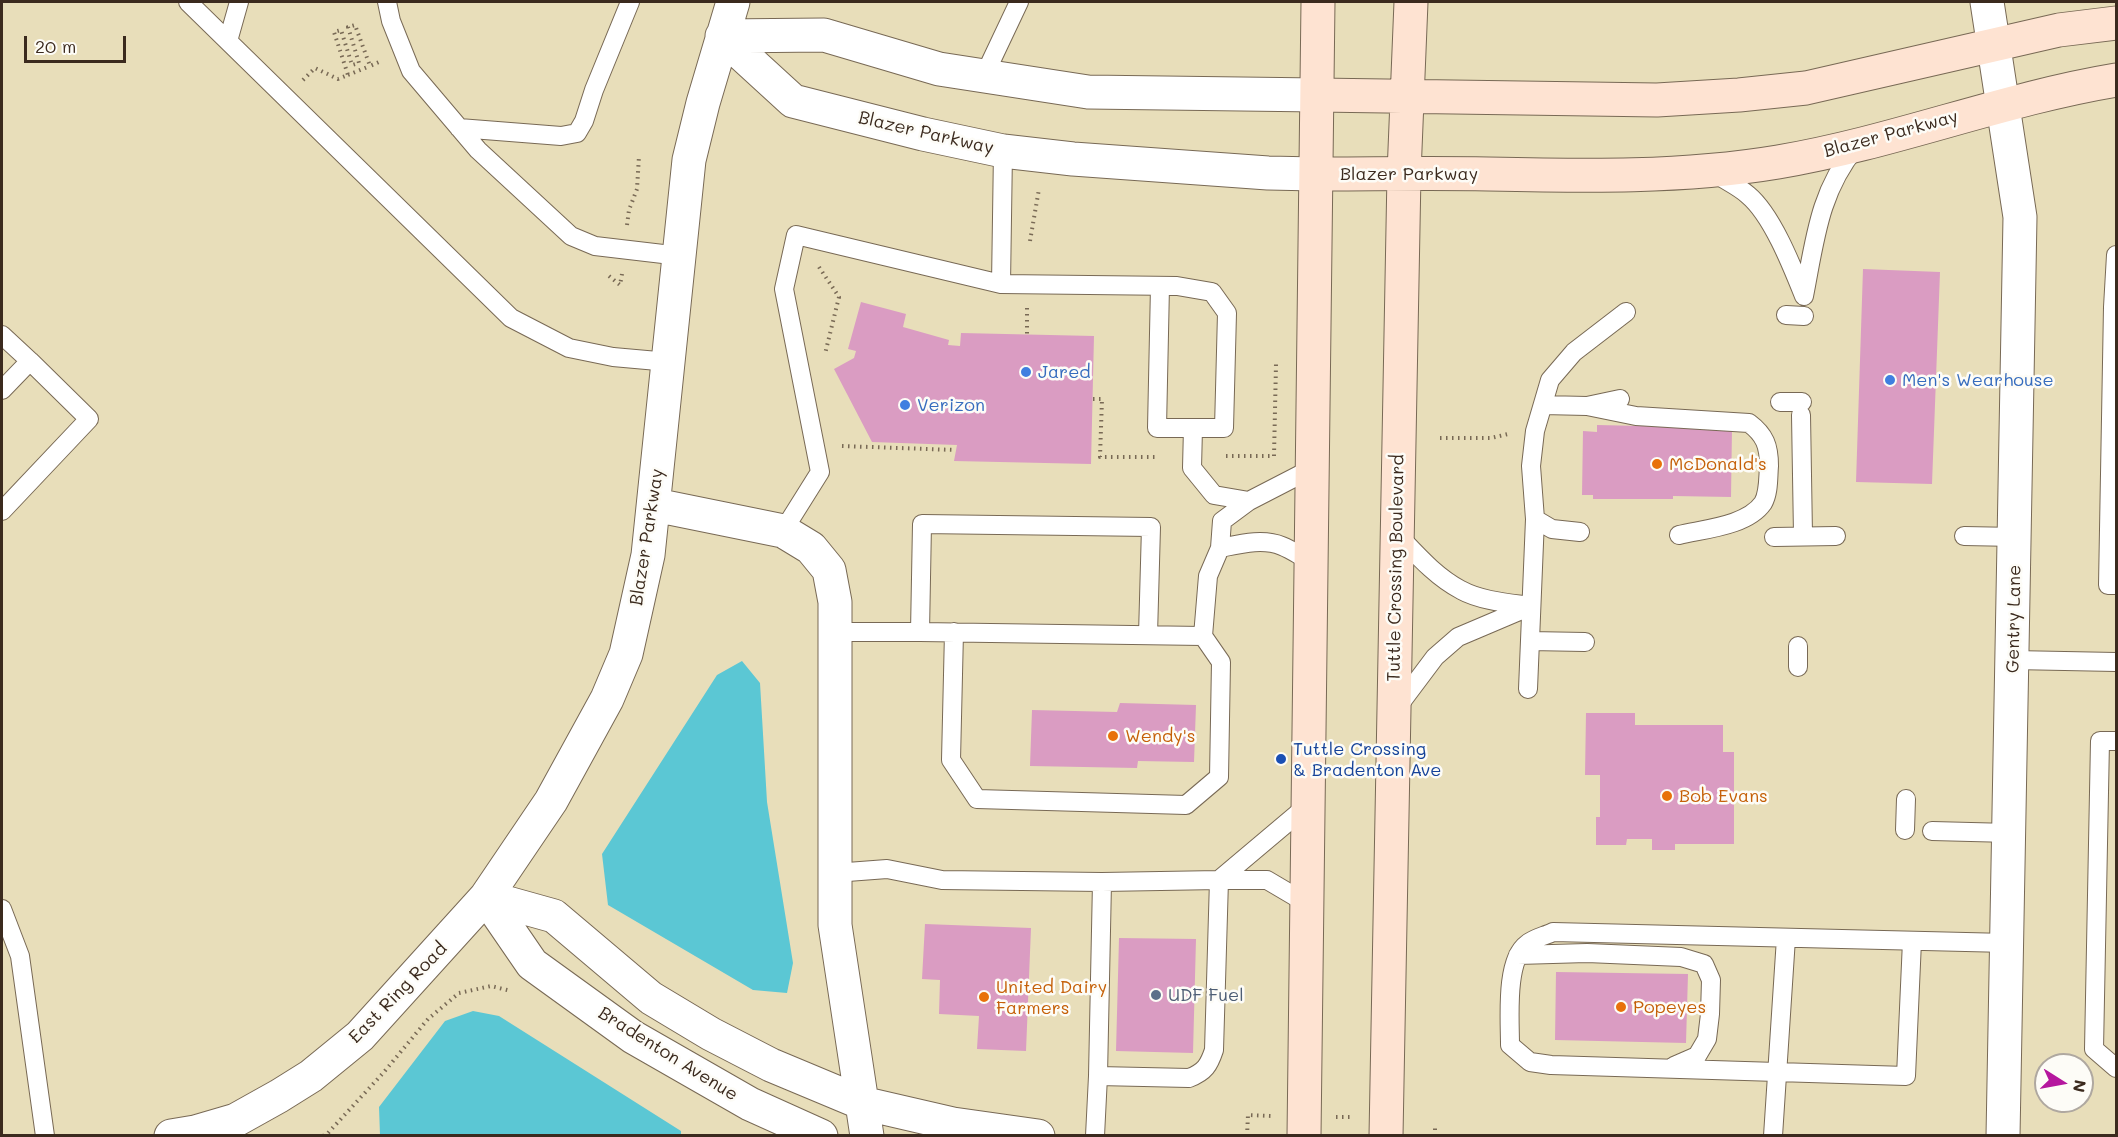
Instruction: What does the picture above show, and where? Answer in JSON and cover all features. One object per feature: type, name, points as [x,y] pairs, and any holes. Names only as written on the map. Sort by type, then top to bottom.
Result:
[{"type":"main road","points":[[1304,1136],[1318,2]]},
{"type":"main road","name":"Tuttle Crossing Boulevard","points":[[1386,1136],[1404,174],[1411,2]]},
{"type":"main road","points":[[1318,96],[1657,100],[1739,95],[1806,88],[2059,30],[2116,23]]},
{"type":"main road","name":"Blazer Parkway","points":[[1316,174],[1604,176],[1709,170],[1778,162],[1858,144],[2004,104],[2116,80]]},
{"type":"street","name":"Blazer Parkway","points":[[486,897],[550,801],[607,699],[626,654],[648,555],[655,505],[689,160],[733,2]]},
{"type":"street","name":"Gentry Lane","points":[[1987,2],[2020,217],[2016,537],[2003,1136]]},
{"type":"street","points":[[722,36],[824,35],[939,69],[1088,92],[1318,96]]},
{"type":"street","name":"Blazer Parkway","points":[[722,36],[793,101],[923,134],[1003,151],[1073,159],[1268,173],[1316,174]]},
{"type":"street","points":[[655,505],[783,531],[811,548],[829,570],[835,602],[835,925],[867,1136]]},
{"type":"street","points":[[486,897],[554,916],[651,998],[701,1028],[771,1065],[862,1103],[952,1130],[1038,1136]]},
{"type":"street","name":"East Ring Road","points":[[171,1136],[195,1132],[236,1120],[311,1076],[360,1036],[486,897]]},
{"type":"street","name":"Bradenton Avenue","points":[[486,897],[532,964],[633,1037],[750,1104],[821,1136]]},
{"type":"lane","points":[[188,2],[511,318],[569,348],[613,357],[669,362]]},
{"type":"lane","points":[[228,41],[239,2]]},
{"type":"lane","points":[[387,2],[391,21],[411,72],[478,150],[571,236],[595,246],[680,256]]},
{"type":"lane","points":[[459,128],[561,136],[577,133],[584,121],[594,90],[630,2]]},
{"type":"lane","points":[[984,76],[1018,2]]},
{"type":"lane","points":[[1709,170],[1748,195],[1758,205],[1787,253],[1804,296],[1825,198],[1841,165],[1858,144]]},
{"type":"lane","points":[[1001,284],[1003,151]]},
{"type":"lane","points":[[783,531],[820,472],[784,290],[796,235],[1001,284],[1177,286],[1212,292],[1227,313],[1224,428],[1157,428],[1160,286]]},
{"type":"lane","points":[[2116,255],[2108,574],[2108,585],[2116,585]]},
{"type":"lane","points":[[1528,689],[1535,519],[1531,466],[1535,431],[1550,380],[1574,352],[1626,312]]},
{"type":"lane","points":[[2,335],[89,419],[2,511]]},
{"type":"lane","points":[[2,390],[30,361]]},
{"type":"lane","points":[[1587,406],[1620,399]]},
{"type":"lane","points":[[1780,402],[1802,409],[1803,535]]},
{"type":"lane","points":[[1543,405],[1587,406],[1636,416],[1749,423],[1762,433],[1769,458],[1768,485],[1763,502],[1744,519],[1678,535]]},
{"type":"lane","points":[[1193,428],[1192,468],[1214,495],[1249,501]]},
{"type":"lane","points":[[954,632],[951,760],[977,799],[1186,805],[1219,777],[1221,662],[1203,636],[1208,576],[1221,548],[1222,521],[1249,501],[1313,468]]},
{"type":"lane","points":[[1535,519],[1552,529],[1580,532]]},
{"type":"lane","points":[[920,632],[922,524],[1151,527],[1148,635]]},
{"type":"lane","points":[[1397,534],[1436,574],[1463,591],[1498,601],[1530,606]]},
{"type":"lane","points":[[1774,537],[1836,536]]},
{"type":"lane","points":[[1964,536],[2016,537]]},
{"type":"lane","points":[[1221,548],[1261,542],[1281,545],[1312,562]]},
{"type":"lane","points":[[1394,713],[1435,657],[1458,637],[1530,606]]},
{"type":"lane","points":[[835,632],[1203,636]]},
{"type":"lane","points":[[1530,641],[1584,642]]},
{"type":"lane","points":[[1798,646],[1798,667]]},
{"type":"lane","points":[[2013,660],[2116,662]]},
{"type":"lane","points":[[2116,741],[2100,741],[2094,1049],[2116,1068]]},
{"type":"lane","points":[[1905,830],[1906,799]]},
{"type":"lane","points":[[1098,1076],[1189,1078],[1201,1074],[1209,1065],[1214,1050],[1219,880],[1308,804]]},
{"type":"lane","points":[[1932,831],[2010,833]]},
{"type":"lane","points":[[834,873],[887,869],[942,880],[1102,882],[1267,880],[1306,903]]},
{"type":"lane","points":[[1095,1136],[1102,882]]},
{"type":"lane","points":[[2,909],[20,956],[45,1136]]},
{"type":"lane","points":[[1912,941],[1906,1076],[1551,1065],[1530,1062],[1510,1044],[1511,982],[1518,955],[1527,944],[1553,932],[2007,943]]},
{"type":"lane","points":[[1773,1136],[1786,938]]},
{"type":"lane","points":[[1518,955],[1587,953],[1681,957],[1704,964],[1711,980],[1707,1039],[1696,1056],[1670,1069]]},
{"type":"path","points":[[348,75],[334,32],[341,30],[352,65],[359,63],[348,27],[355,25],[370,66]]},
{"type":"path","points":[[315,68],[338,80],[380,62]]},
{"type":"path","points":[[796,235],[839,297],[822,363]]},
{"type":"path","points":[[1274,456],[1276,364]]},
{"type":"path","points":[[839,436],[842,447],[955,450]]},
{"type":"path","points":[[323,1136],[384,1072],[428,1020],[459,993],[491,986],[519,993]]},
{"type":"path","points":[[1435,1126],[1435,1136]]},
{"type":"water","points":[[742,661],[760,683],[767,802],[793,963],[787,993],[753,990],[608,905],[602,854],[717,675]]},
{"type":"water","points":[[473,1011],[499,1016],[681,1131],[681,1135],[380,1135],[379,1107],[445,1021]]},
{"type":"building","points":[[1863,269],[1940,272],[1932,484],[1856,482]]},
{"type":"building","points":[[861,302],[906,314],[903,327],[949,340],[948,345],[960,346],[961,333],[1094,336],[1091,464],[954,461],[957,445],[872,442],[834,369],[854,358],[856,351],[848,349]]},
{"type":"building","name":"McDonald's","points":[[1597,425],[1732,428],[1731,497],[1673,496],[1673,499],[1593,499],[1593,495],[1582,495],[1583,431],[1597,432]]},
{"type":"building","name":"Wendy's","points":[[1120,703],[1196,705],[1194,762],[1138,761],[1137,768],[1030,766],[1032,710],[1117,712]]},
{"type":"building","name":"Bob Evans","points":[[1586,713],[1635,713],[1635,725],[1723,725],[1723,752],[1734,752],[1734,844],[1675,844],[1675,850],[1652,850],[1652,839],[1627,839],[1626,845],[1596,845],[1596,817],[1600,817],[1600,775],[1585,775]]},
{"type":"building","name":"United Dairy Farmers","points":[[925,924],[1031,928],[1026,1051],[977,1049],[979,1016],[939,1014],[940,980],[922,979]]},
{"type":"building","name":"UDF Fuel","points":[[1119,938],[1196,939],[1193,1053],[1116,1051]]},
{"type":"building","name":"Popeyes","points":[[1556,972],[1688,974],[1686,1043],[1555,1040]]},
{"type":"place","name":"Jared","points":[[1026,372]]},
{"type":"place","name":"Men's Wearhouse","points":[[1890,380]]},
{"type":"place","name":"Verizon","points":[[905,405]]},
{"type":"place","name":"McDonald's","points":[[1657,464]]},
{"type":"place","name":"Wendy's","points":[[1113,736]]},
{"type":"place","name":"Tuttle Crossing & Bradenton Ave","points":[[1281,759]]},
{"type":"place","name":"Bob Evans","points":[[1667,796]]},
{"type":"place","name":"UDF Fuel","points":[[1156,995]]},
{"type":"place","name":"United Dairy Farmers","points":[[984,997]]},
{"type":"place","name":"Popeyes","points":[[1621,1007]]}]
